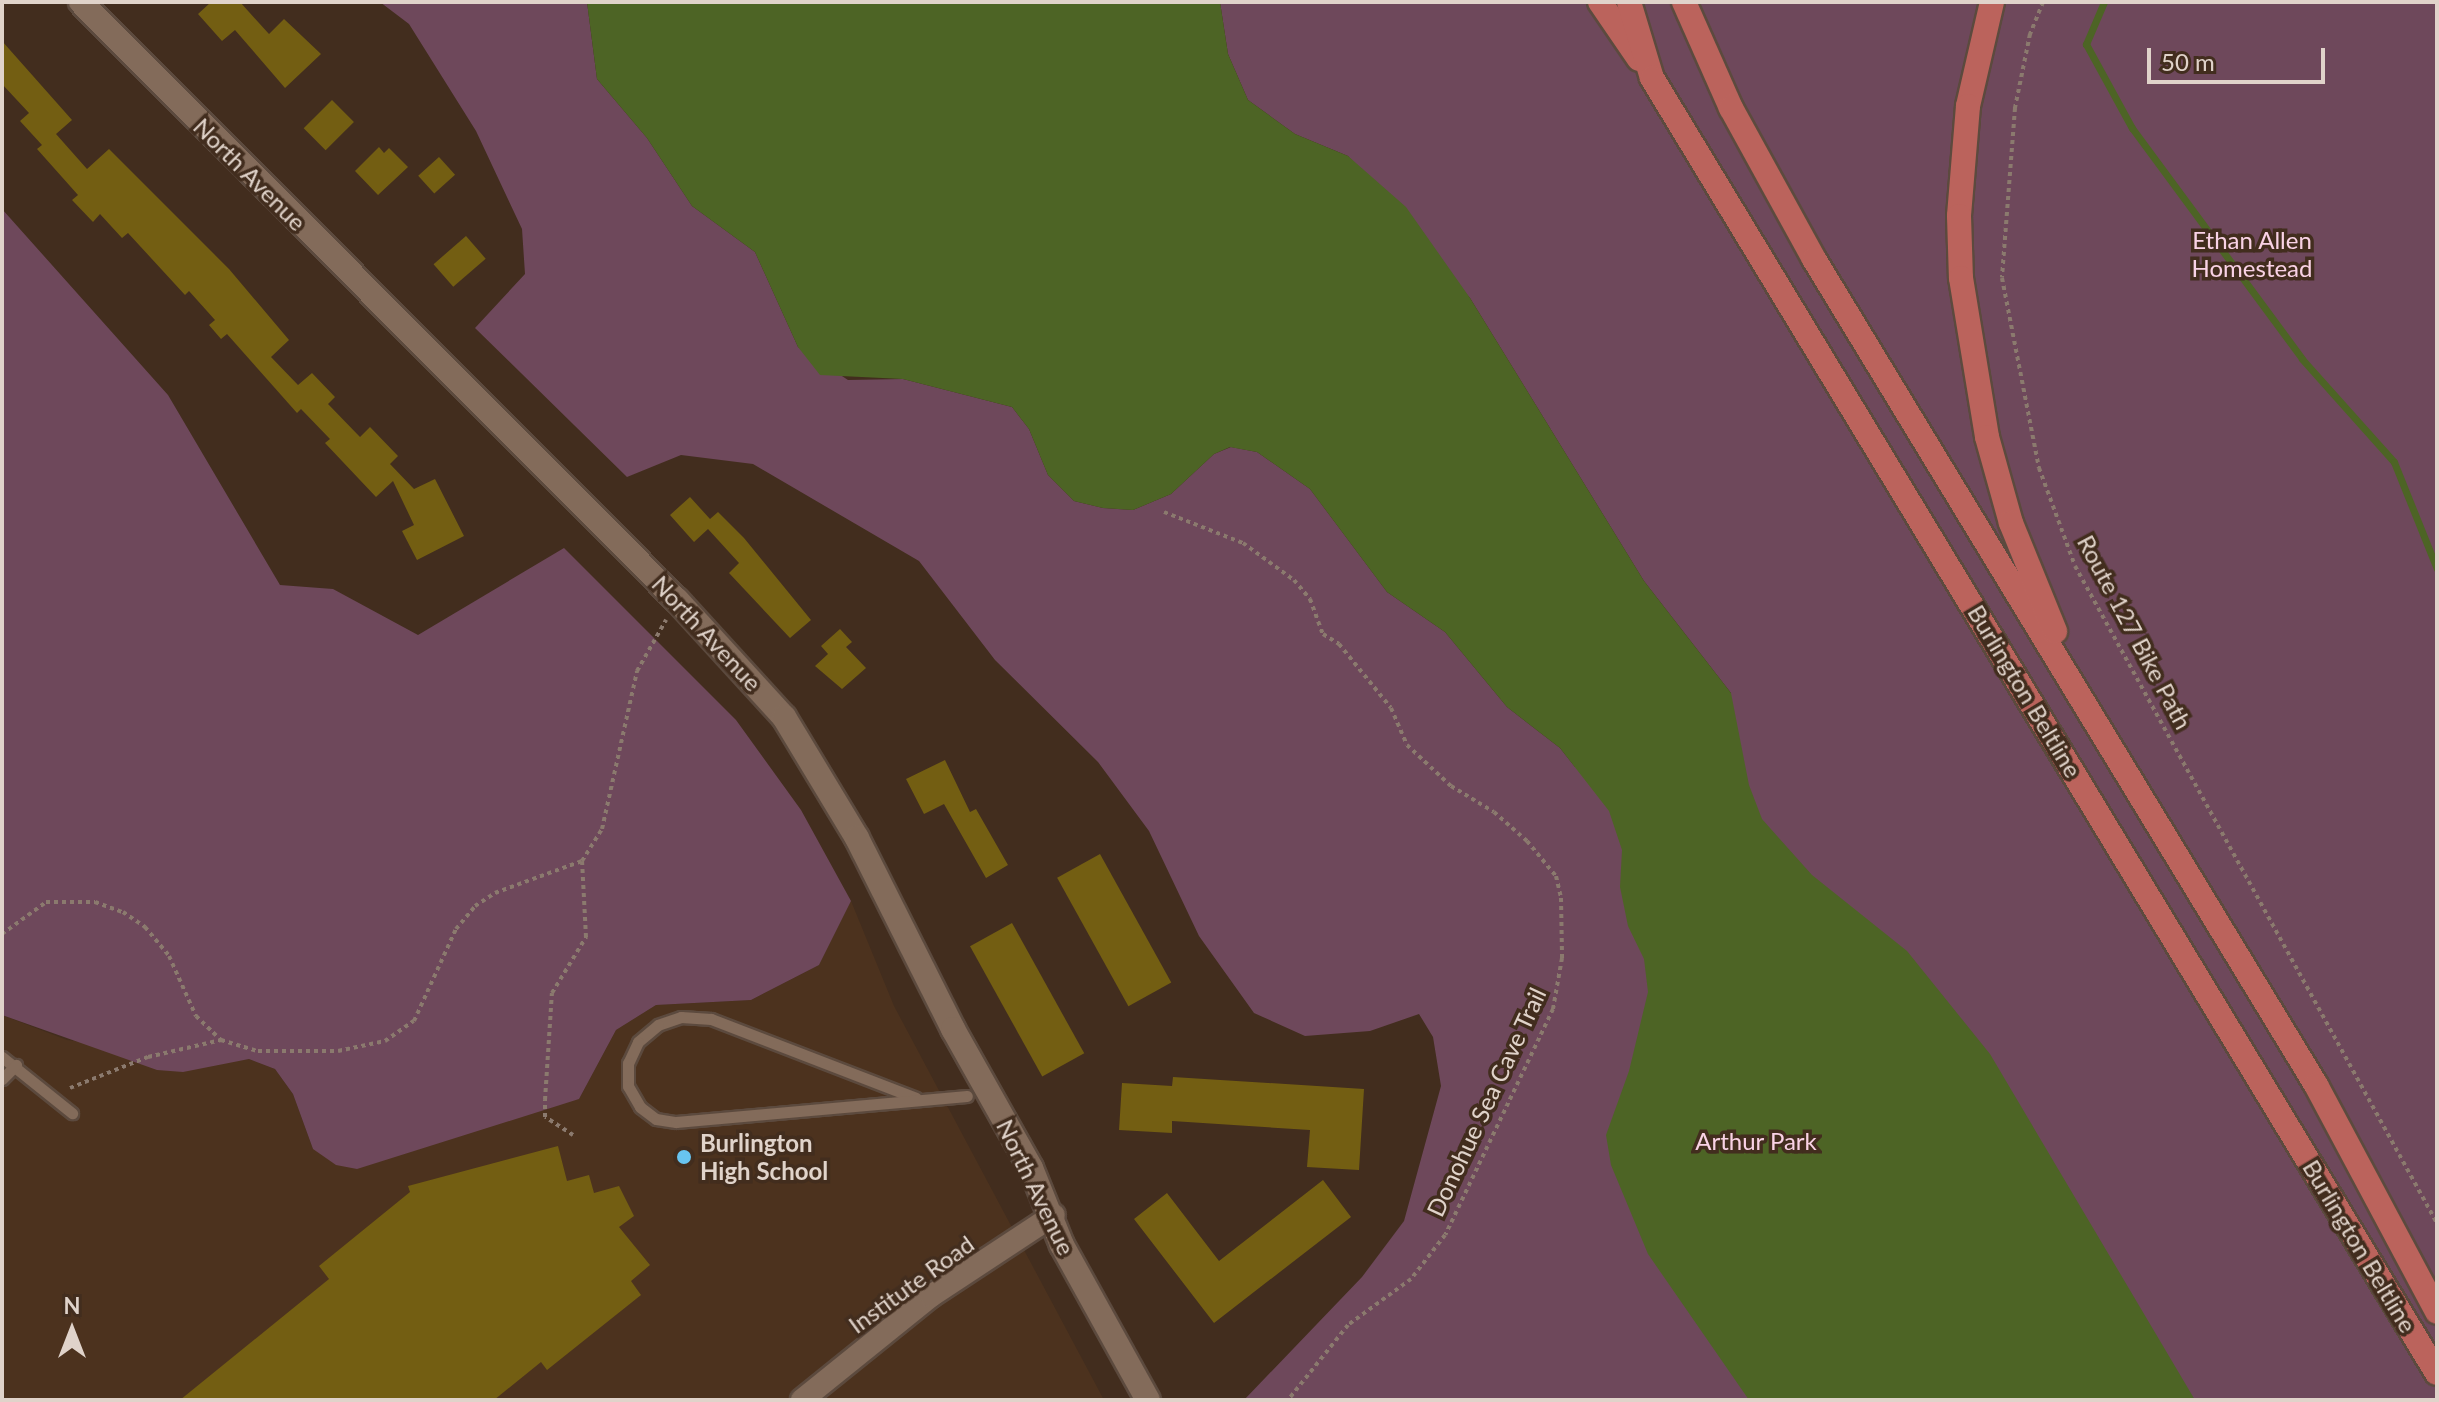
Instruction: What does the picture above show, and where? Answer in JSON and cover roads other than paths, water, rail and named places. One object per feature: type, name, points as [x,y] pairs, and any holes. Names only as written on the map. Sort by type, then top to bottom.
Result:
[{"type":"main road","name":"North Avenue","points":[[81,2],[677,600],[784,717],[818,765],[1054,1215],[1062,1245],[1148,1400]]},
{"type":"main road","points":[[1600,2],[1652,78]]},
{"type":"main road","name":"Burlington Beltline","points":[[1629,2],[1652,78],[2437,1373]]},
{"type":"main road","name":"Burlington Beltline","points":[[1684,2],[1738,121],[1814,259],[2316,1085],[2437,1312]]},
{"type":"main road","points":[[1992,2],[1968,106],[1959,216],[1970,349],[1987,437],[2037,593],[2125,773]]},
{"type":"street","name":"Institute Road","points":[[802,1400],[931,1296],[1054,1215]]},
{"type":"lane","points":[[916,1098],[711,1019],[681,1017],[658,1025],[638,1042],[628,1063],[628,1086],[640,1107],[656,1119],[967,1096]]},
{"type":"lane","points":[[2,1057],[16,1065],[72,1113]]},
{"type":"lane","points":[[2,1079],[16,1065]]},
{"type":"waterway","points":[[2104,2],[2086,44],[2132,128],[2302,359],[2394,462],[2437,569]]},
{"type":"place","name":"Burlington High School","points":[[684,1157]]},
{"type":"park label","name":"Ethan Allen Homestead","points":[[2252,254]]},
{"type":"park label","name":"Arthur Park","points":[[1756,1141]]}]
